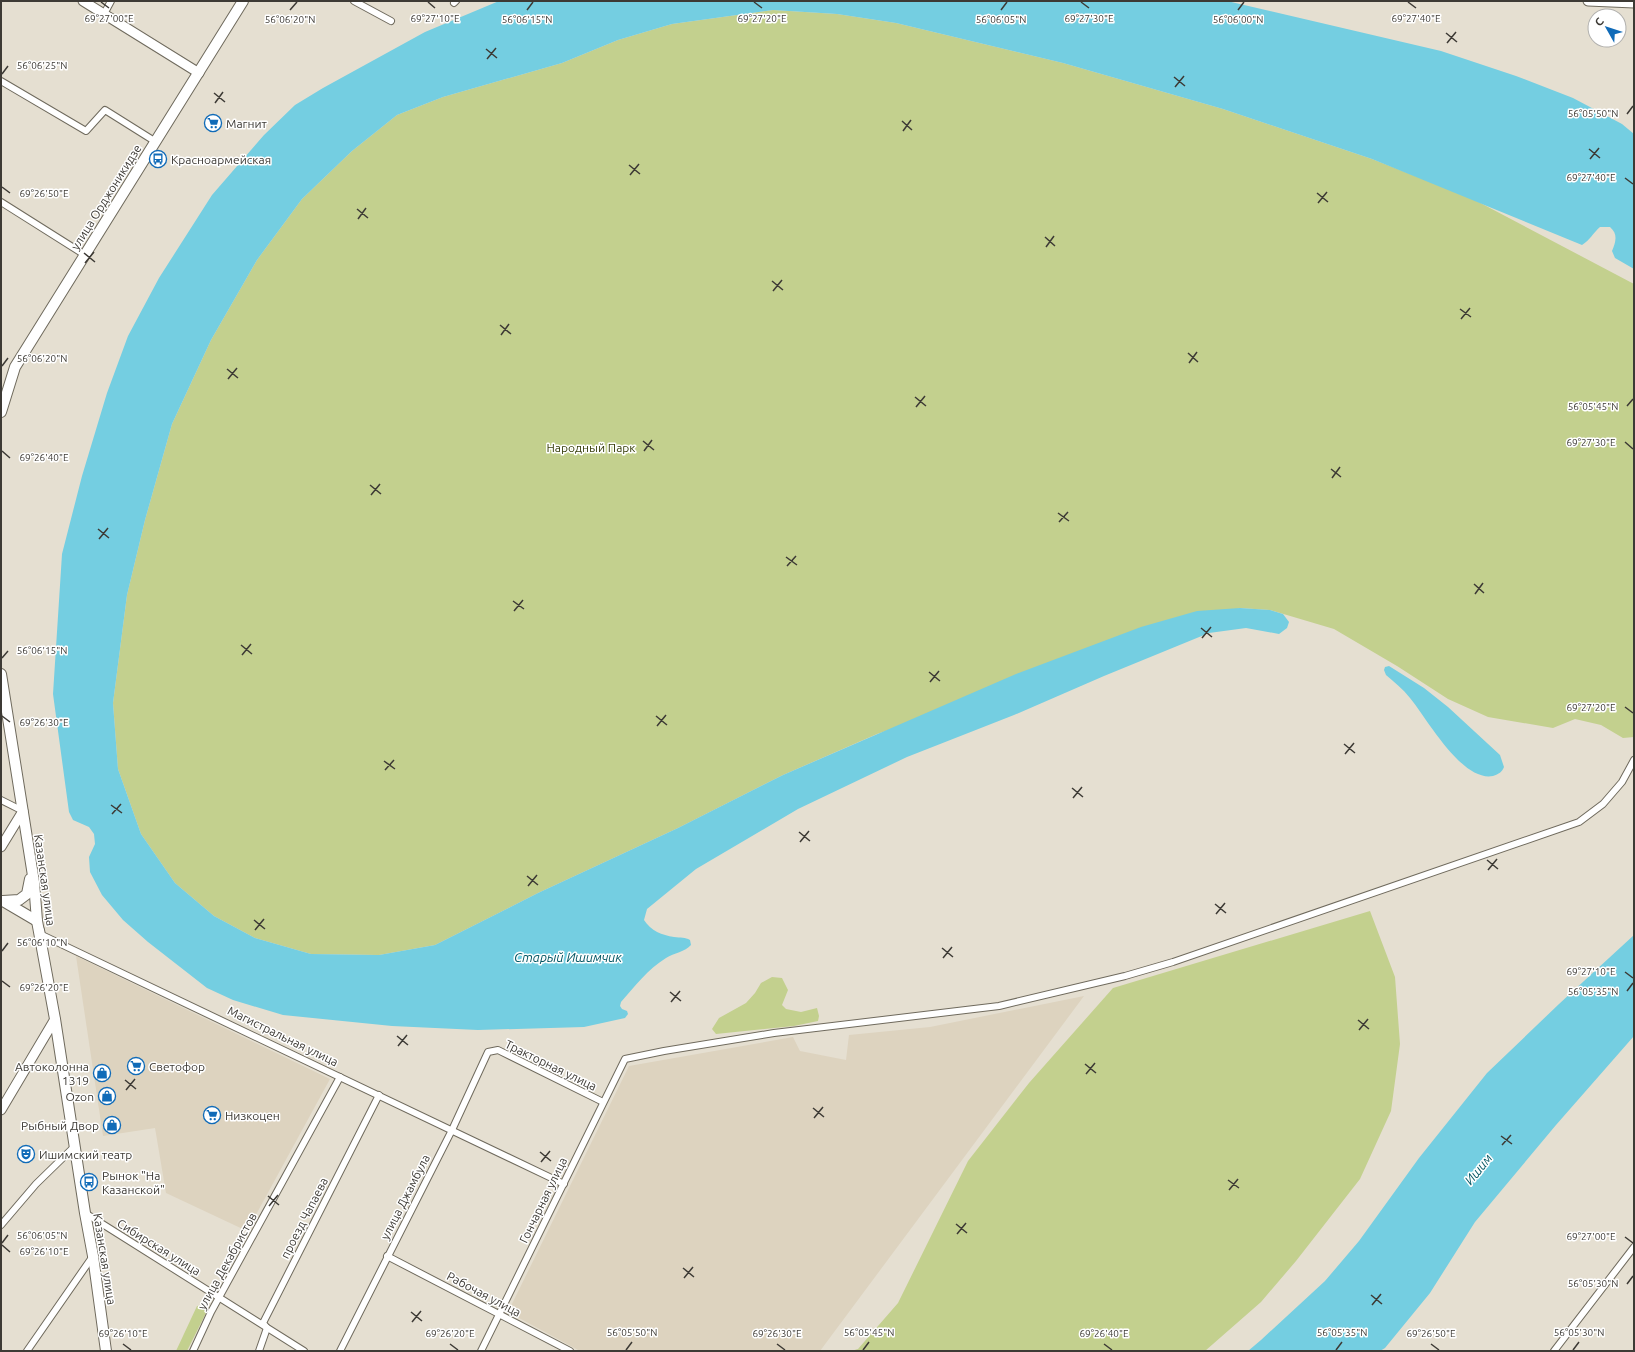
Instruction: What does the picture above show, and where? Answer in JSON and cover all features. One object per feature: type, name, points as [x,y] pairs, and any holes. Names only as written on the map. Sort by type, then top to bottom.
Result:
[{"type":"main road","points":[[83,1],[199,72]]},
{"type":"main road","name":"улица Орджоникидзе","points":[[1,412],[15,367],[243,1]]},
{"type":"main road","points":[[1588,1],[1634,3]]},
{"type":"main road","name":"Казанская улица","points":[[1,674],[32,870],[37,921],[55,1019],[93,1256],[106,1351]]},
{"type":"main road","points":[[1,847],[23,811]]},
{"type":"main road","points":[[2,901],[19,900],[27,894],[32,870]]},
{"type":"main road","name":"Магистральная улица","points":[[2,901],[37,921]]},
{"type":"main road","points":[[1,1110],[55,1019]]},
{"type":"street","points":[[104,14],[111,1]]},
{"type":"street","points":[[354,1],[391,21]]},
{"type":"street","points":[[1,81],[86,131],[105,110],[156,142]]},
{"type":"street","points":[[1,202],[85,254]]},
{"type":"street","name":"Гончарная улица","points":[[480,1351],[625,1059],[664,1051],[774,1034],[999,1006],[1124,976],[1173,962],[1579,822],[1603,804],[1622,782],[1634,760]]},
{"type":"street","points":[[1,800],[23,811]]},
{"type":"street","name":"Магистральная улица","points":[[37,921],[42,935],[564,1184]]},
{"type":"street","name":"Тракторная улица","points":[[488,1052],[498,1050],[603,1102]]},
{"type":"street","name":"улица Джамбула","points":[[340,1351],[452,1130],[488,1052]]},
{"type":"street","name":"улица Декабристов","points":[[193,1351],[211,1312],[340,1077]]},
{"type":"street","name":"проезд Чапаева","points":[[259,1351],[267,1328],[263,1323],[379,1095]]},
{"type":"street","points":[[1,1225],[36,1184],[75,1146]]},
{"type":"street","name":"Сибирская улица","points":[[85,1213],[304,1351]]},
{"type":"street","points":[[1554,1351],[1634,1247]]},
{"type":"street","points":[[27,1351],[93,1256]]},
{"type":"street","name":"Рабочая улица","points":[[387,1256],[570,1351]]},
{"type":"shaded area","points":[[76,956],[330,1079],[247,1231],[166,1193],[155,1128],[103,1136]]},
{"type":"shaded area","points":[[1084,996],[820,1351],[580,1351],[508,1312],[629,1066],[793,1037],[800,1051],[846,1060],[849,1035],[930,1027]]},
{"type":"green space","name":"Народный Парк","points":[[773,10],[837,14],[896,23],[1063,63],[1223,109],[1372,159],[1471,198],[1634,284],[1634,737],[1623,738],[1601,725],[1575,719],[1553,728],[1488,717],[1448,699],[1397,666],[1334,629],[1270,610],[1240,608],[877,734],[783,775],[678,828],[538,893],[435,945],[379,955],[311,954],[255,938],[214,916],[175,883],[141,834],[118,769],[113,703],[127,595],[145,520],[172,424],[211,340],[257,260],[302,199],[352,151],[397,115],[443,97],[562,63],[618,40],[672,24]]},
{"type":"green space","points":[[1370,911],[1395,977],[1400,1044],[1391,1111],[1360,1179],[1296,1261],[1261,1302],[1205,1351],[851,1351],[858,1349],[898,1303],[968,1161],[1029,1083],[1113,988]]},
{"type":"green space","points":[[772,977],[782,978],[788,990],[782,1005],[786,1009],[801,1012],[817,1008],[819,1016],[818,1021],[794,1026],[716,1034],[712,1029],[719,1018],[746,1003],[761,983]]},
{"type":"green space","points":[[205,1305],[208,1309],[187,1351],[176,1351],[197,1306]]},
{"type":"water","name":"Старый Ишимчик","points":[[499,1],[1227,1],[1441,51],[1516,76],[1573,98],[1622,124],[1634,134],[1634,269],[1615,258],[1612,251],[1615,235],[1610,227],[1600,227],[1582,245],[1372,159],[1223,109],[1063,63],[896,23],[837,14],[773,10],[672,24],[618,40],[562,63],[443,97],[397,115],[352,151],[302,199],[257,260],[211,340],[172,424],[145,520],[127,595],[113,703],[118,769],[141,834],[175,883],[214,916],[255,938],[311,954],[379,955],[435,945],[538,893],[678,828],[783,775],[1016,674],[1141,627],[1197,611],[1240,608],[1270,610],[1283,614],[1289,622],[1287,628],[1279,634],[1246,628],[1209,633],[1014,715],[907,757],[798,809],[696,869],[647,909],[644,920],[657,932],[688,939],[690,940],[691,945],[659,962],[637,984],[621,1002],[620,1006],[622,1009],[627,1011],[628,1014],[625,1018],[584,1027],[478,1030],[392,1026],[283,1015],[233,1000],[207,988],[148,942],[123,920],[102,895],[90,872],[89,857],[95,844],[94,834],[89,827],[73,820],[69,812],[53,694],[62,554],[82,476],[107,393],[128,336],[159,278],[212,195],[264,135],[295,105],[425,32]]},
{"type":"water","points":[[1389,666],[1424,688],[1448,707],[1500,755],[1504,767],[1501,772],[1493,776],[1481,775],[1469,769],[1458,760],[1436,734],[1407,695],[1386,675],[1384,670],[1385,667]]},
{"type":"water","name":"Ишим","points":[[1634,935],[1634,1036],[1556,1125],[1475,1222],[1430,1293],[1385,1348],[1380,1351],[1248,1351],[1325,1281],[1359,1241],[1419,1158],[1487,1073]]},
{"type":"place","name":"Магнит","points":[[213,123]]},
{"type":"place","name":"Красноармейская","points":[[158,159]]},
{"type":"place","name":"Светофор","points":[[136,1066]]},
{"type":"place","name":"Автоколонна 1319","points":[[102,1073]]},
{"type":"place","name":"Ozon","points":[[107,1096]]},
{"type":"place","name":"Низкоцен","points":[[212,1115]]},
{"type":"place","name":"Рыбный Двор","points":[[112,1125]]},
{"type":"place","name":"Ишимский театр","points":[[26,1154]]},
{"type":"place","name":"Рынок \"На Казанской\"","points":[[89,1182]]}]
